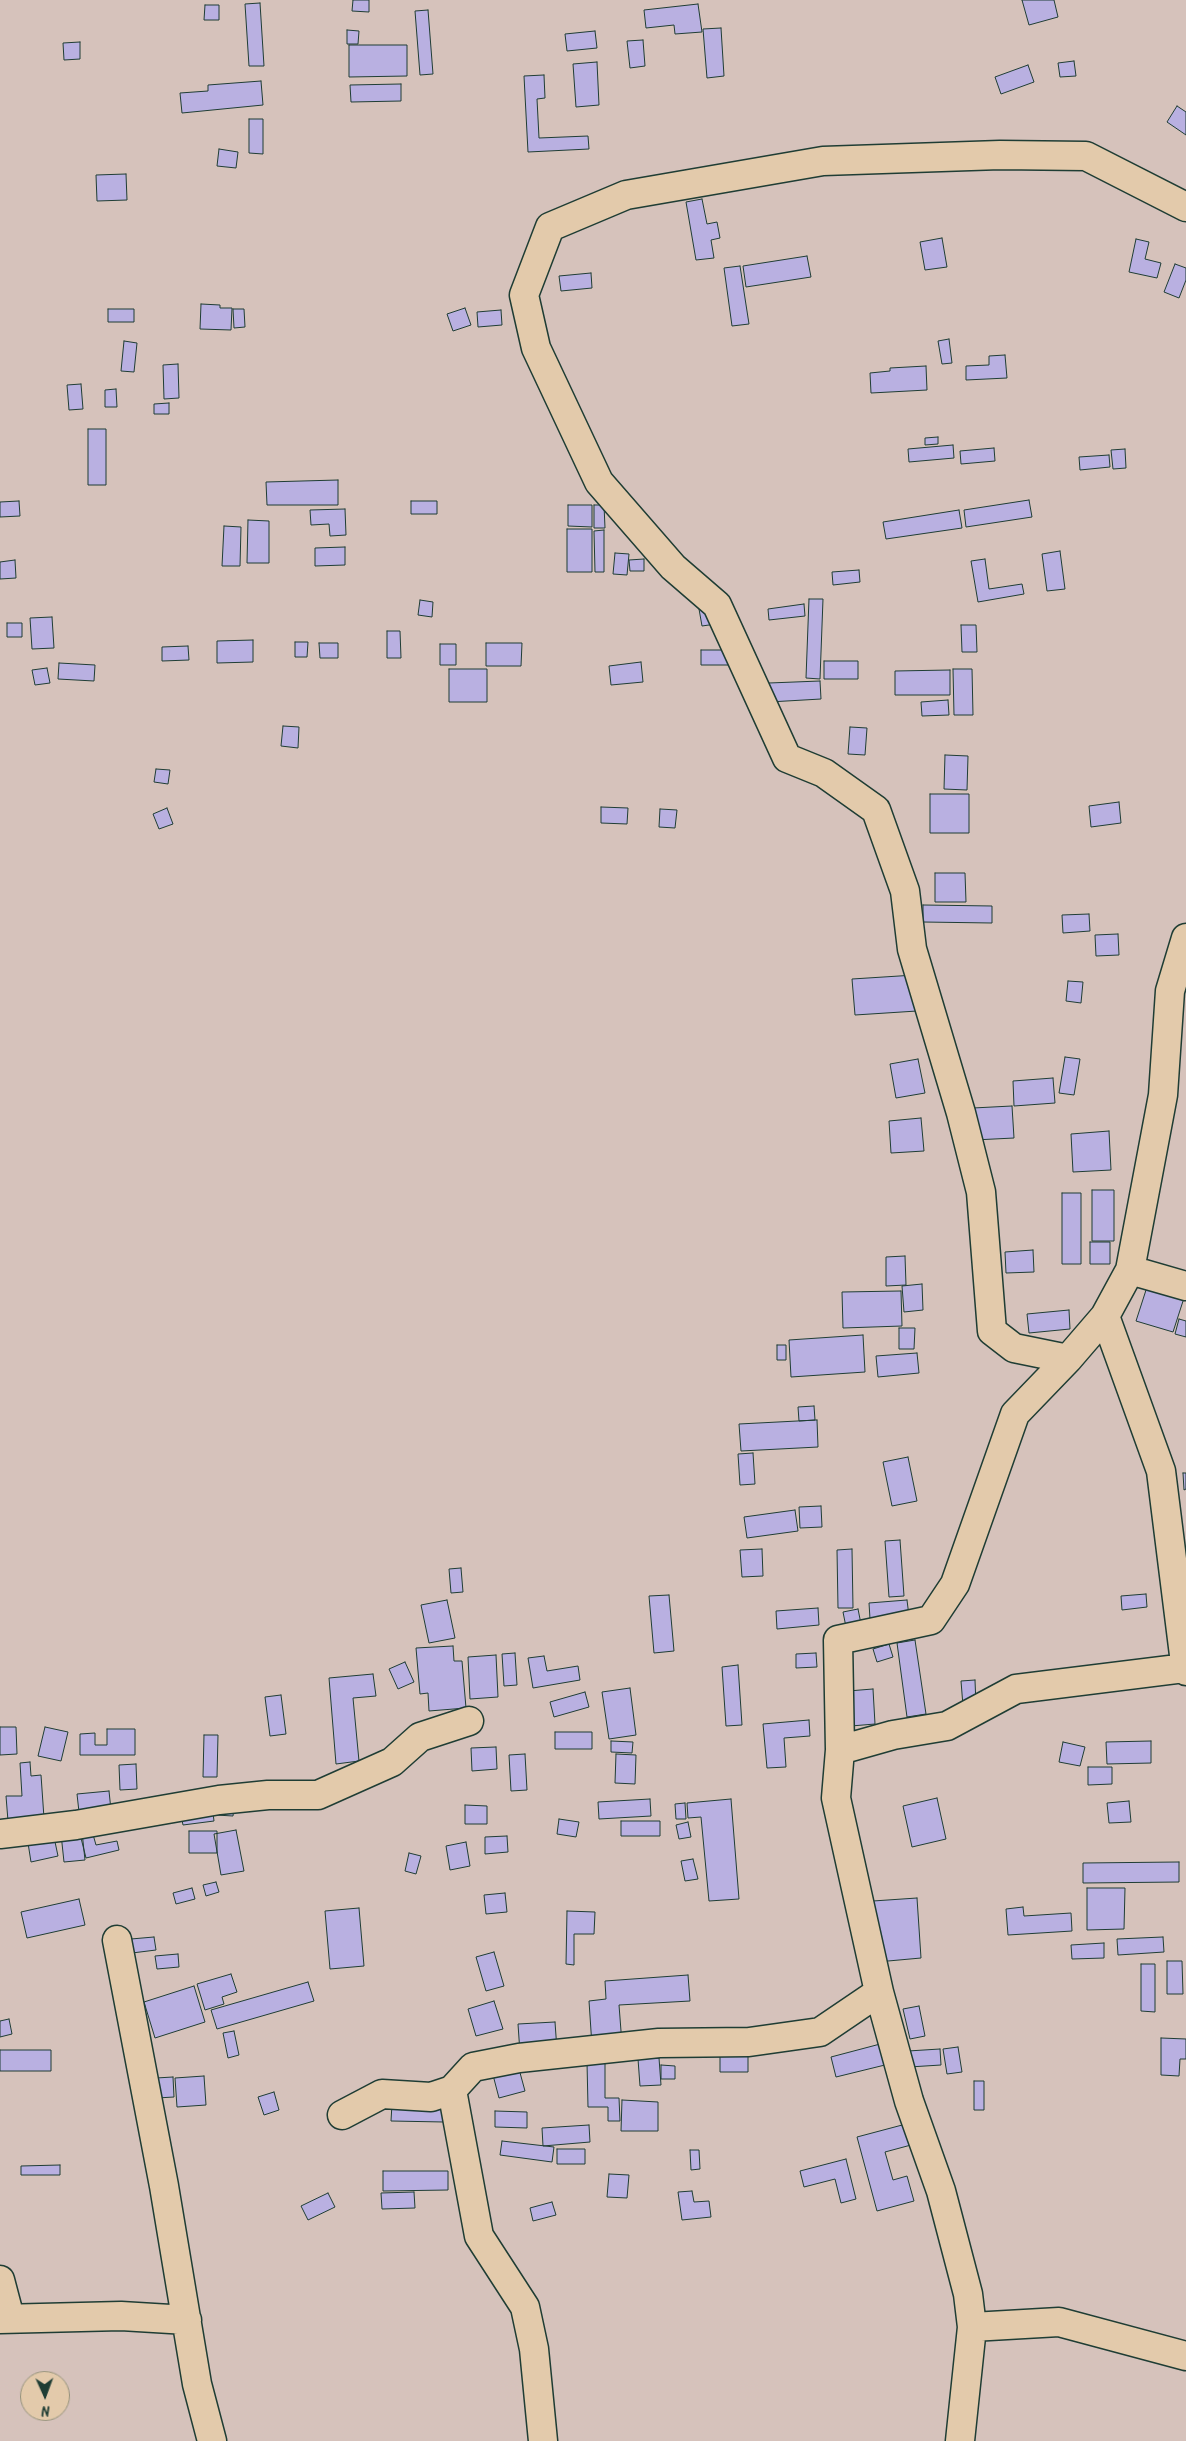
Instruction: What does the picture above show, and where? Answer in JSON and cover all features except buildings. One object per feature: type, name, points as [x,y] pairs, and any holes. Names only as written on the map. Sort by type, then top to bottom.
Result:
[{"type":"street","points":[[1068,1359],[1014,1348],[992,1331],[981,1192],[962,1113],[912,949],[905,891],[876,810],[824,773],[787,758],[717,605],[673,567],[599,482],[536,348],[524,295],[550,227],[626,195],[823,161],[1000,155],[1086,156],[1186,207]]},
{"type":"street","points":[[960,2441],[972,2327],[968,2294],[941,2191],[909,2101],[879,1992],[836,1798],[840,1750],[838,1640],[931,1620],[955,1584],[1015,1414],[1068,1359],[1105,1316],[1130,1270],[1163,1095],[1170,991],[1186,938]]},
{"type":"street","points":[[1130,1270],[1186,1286]]},
{"type":"street","points":[[840,1750],[893,1735],[947,1726],[1016,1689],[1186,1669],[1161,1471],[1105,1316]]},
{"type":"street","points":[[0,1834],[76,1826],[219,1800],[268,1795],[318,1795],[392,1762],[420,1737],[469,1721]]},
{"type":"street","points":[[117,1940],[154,2128],[197,2384],[212,2441]]},
{"type":"street","points":[[342,2115],[382,2094],[431,2098],[452,2090],[473,2067],[519,2058],[659,2043],[749,2042],[820,2032],[879,1992]]},
{"type":"street","points":[[452,2090],[479,2236],[526,2307],[534,2349],[543,2441]]},
{"type":"street","points":[[0,2280],[5,2319],[121,2316],[187,2320]]},
{"type":"street","points":[[972,2327],[1059,2322],[1186,2356]]}]
